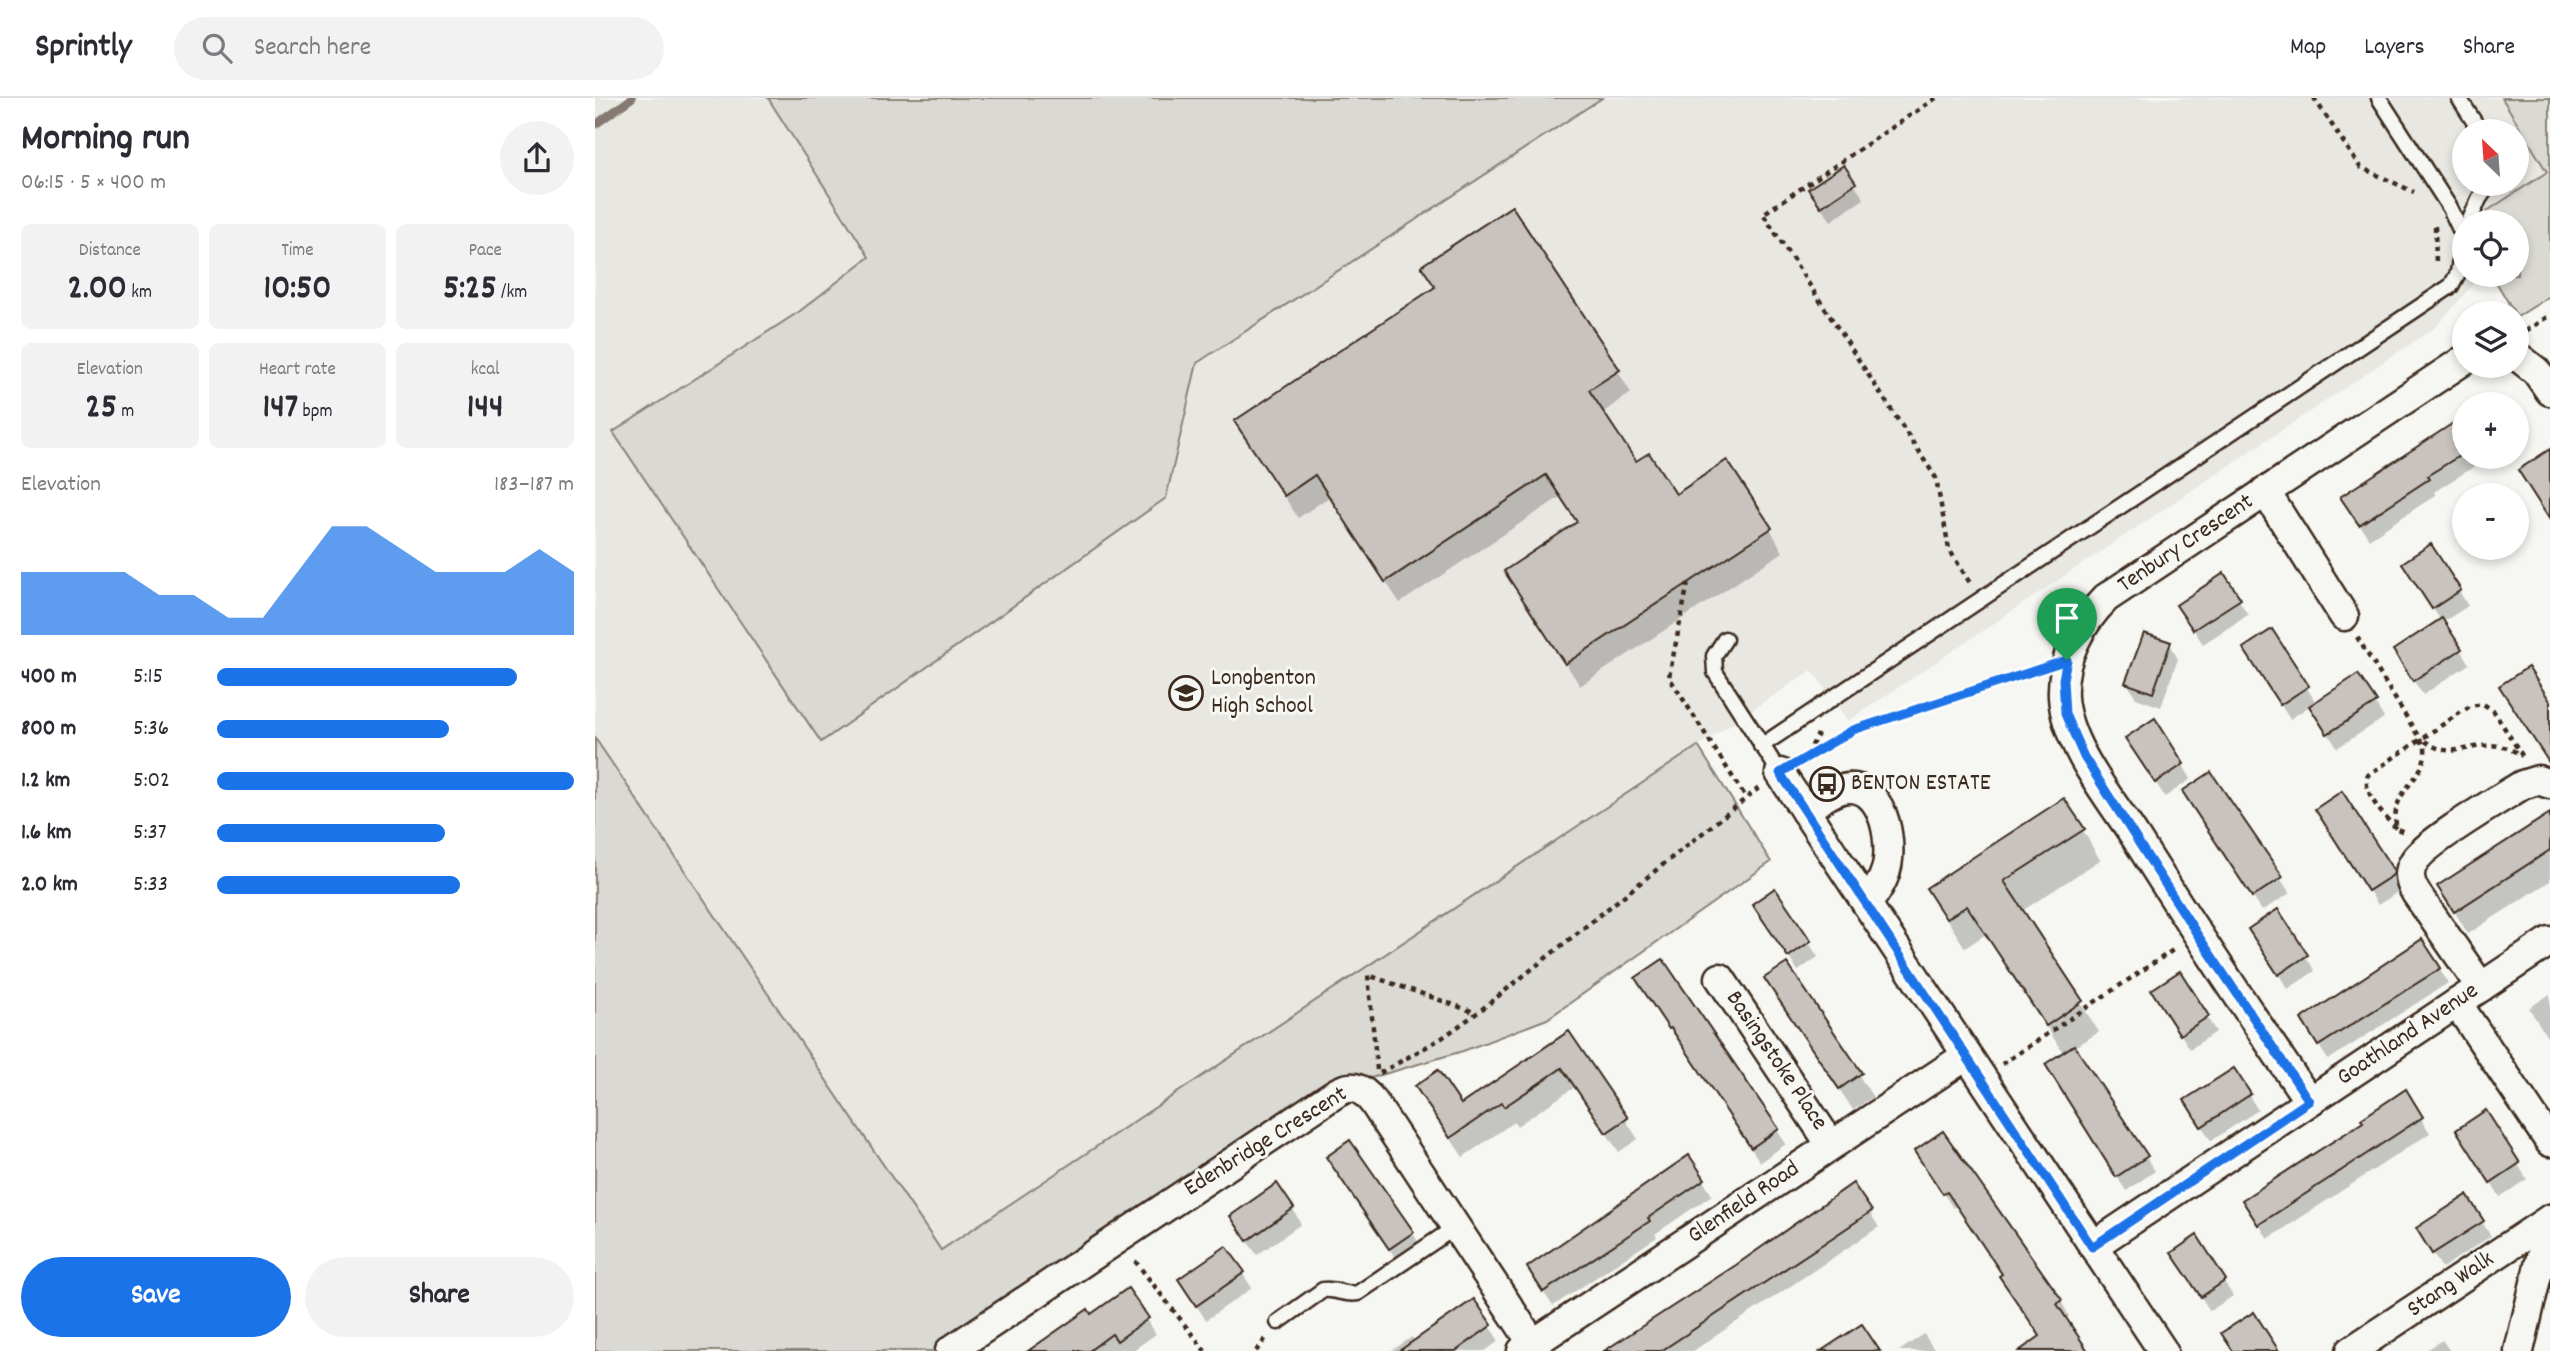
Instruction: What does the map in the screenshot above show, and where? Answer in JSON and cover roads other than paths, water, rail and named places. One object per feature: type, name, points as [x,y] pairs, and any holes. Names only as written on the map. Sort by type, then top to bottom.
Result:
[{"type":"street","points":[[2529,365],[2550,391]]},
{"type":"street","name":"Tenbury Crescent","points":[[2309,1101],[2197,934],[2074,738],[2065,714],[2063,679],[2067,660],[2080,631],[2091,612],[2106,597],[2452,368]]},
{"type":"street","name":"Tenbury Crescent","points":[[2265,491],[2344,616]]},
{"type":"street","points":[[1780,773],[2163,1351]]},
{"type":"street","points":[[2481,987],[2411,885],[2410,870],[2427,848],[2537,774]]},
{"type":"street","points":[[1805,811],[1833,792],[1843,789],[1862,790],[1871,796],[1886,826],[1889,857],[1880,884],[1868,903]]},
{"type":"street","name":"Goathland Avenue","points":[[2092,1247],[2550,940]]},
{"type":"street","name":"Basingstoke Place","points":[[1720,978],[1831,1145]]},
{"type":"street","points":[[2457,1003],[2550,1143]]},
{"type":"street","name":"Glenfield Road","points":[[1528,1348],[1831,1145],[1973,1067]]},
{"type":"street","name":"Edenbridge Crescent","points":[[950,1351],[1349,1086],[1362,1089],[1368,1095],[1528,1348]]},
{"type":"street","points":[[2519,1351],[2550,1219]]},
{"type":"street","name":"Stang Walk","points":[[2351,1351],[2550,1219]]},
{"type":"lane","points":[[2379,98],[2452,211]]},
{"type":"lane","points":[[2459,98],[2472,119]]},
{"type":"lane","points":[[1761,746],[2452,284]]},
{"type":"lane","points":[[1725,639],[1714,656],[1715,672],[1780,773]]},
{"type":"lane","points":[[1278,1322],[1323,1290],[1351,1295],[1359,1293],[1454,1228]]},
{"type":"waterway","points":[[595,125],[632,98]]},
{"type":"place","name":"Longbenton High School","points":[[1186,693]]},
{"type":"place","name":"BENTON ESTATE","points":[[1827,784]]}]
